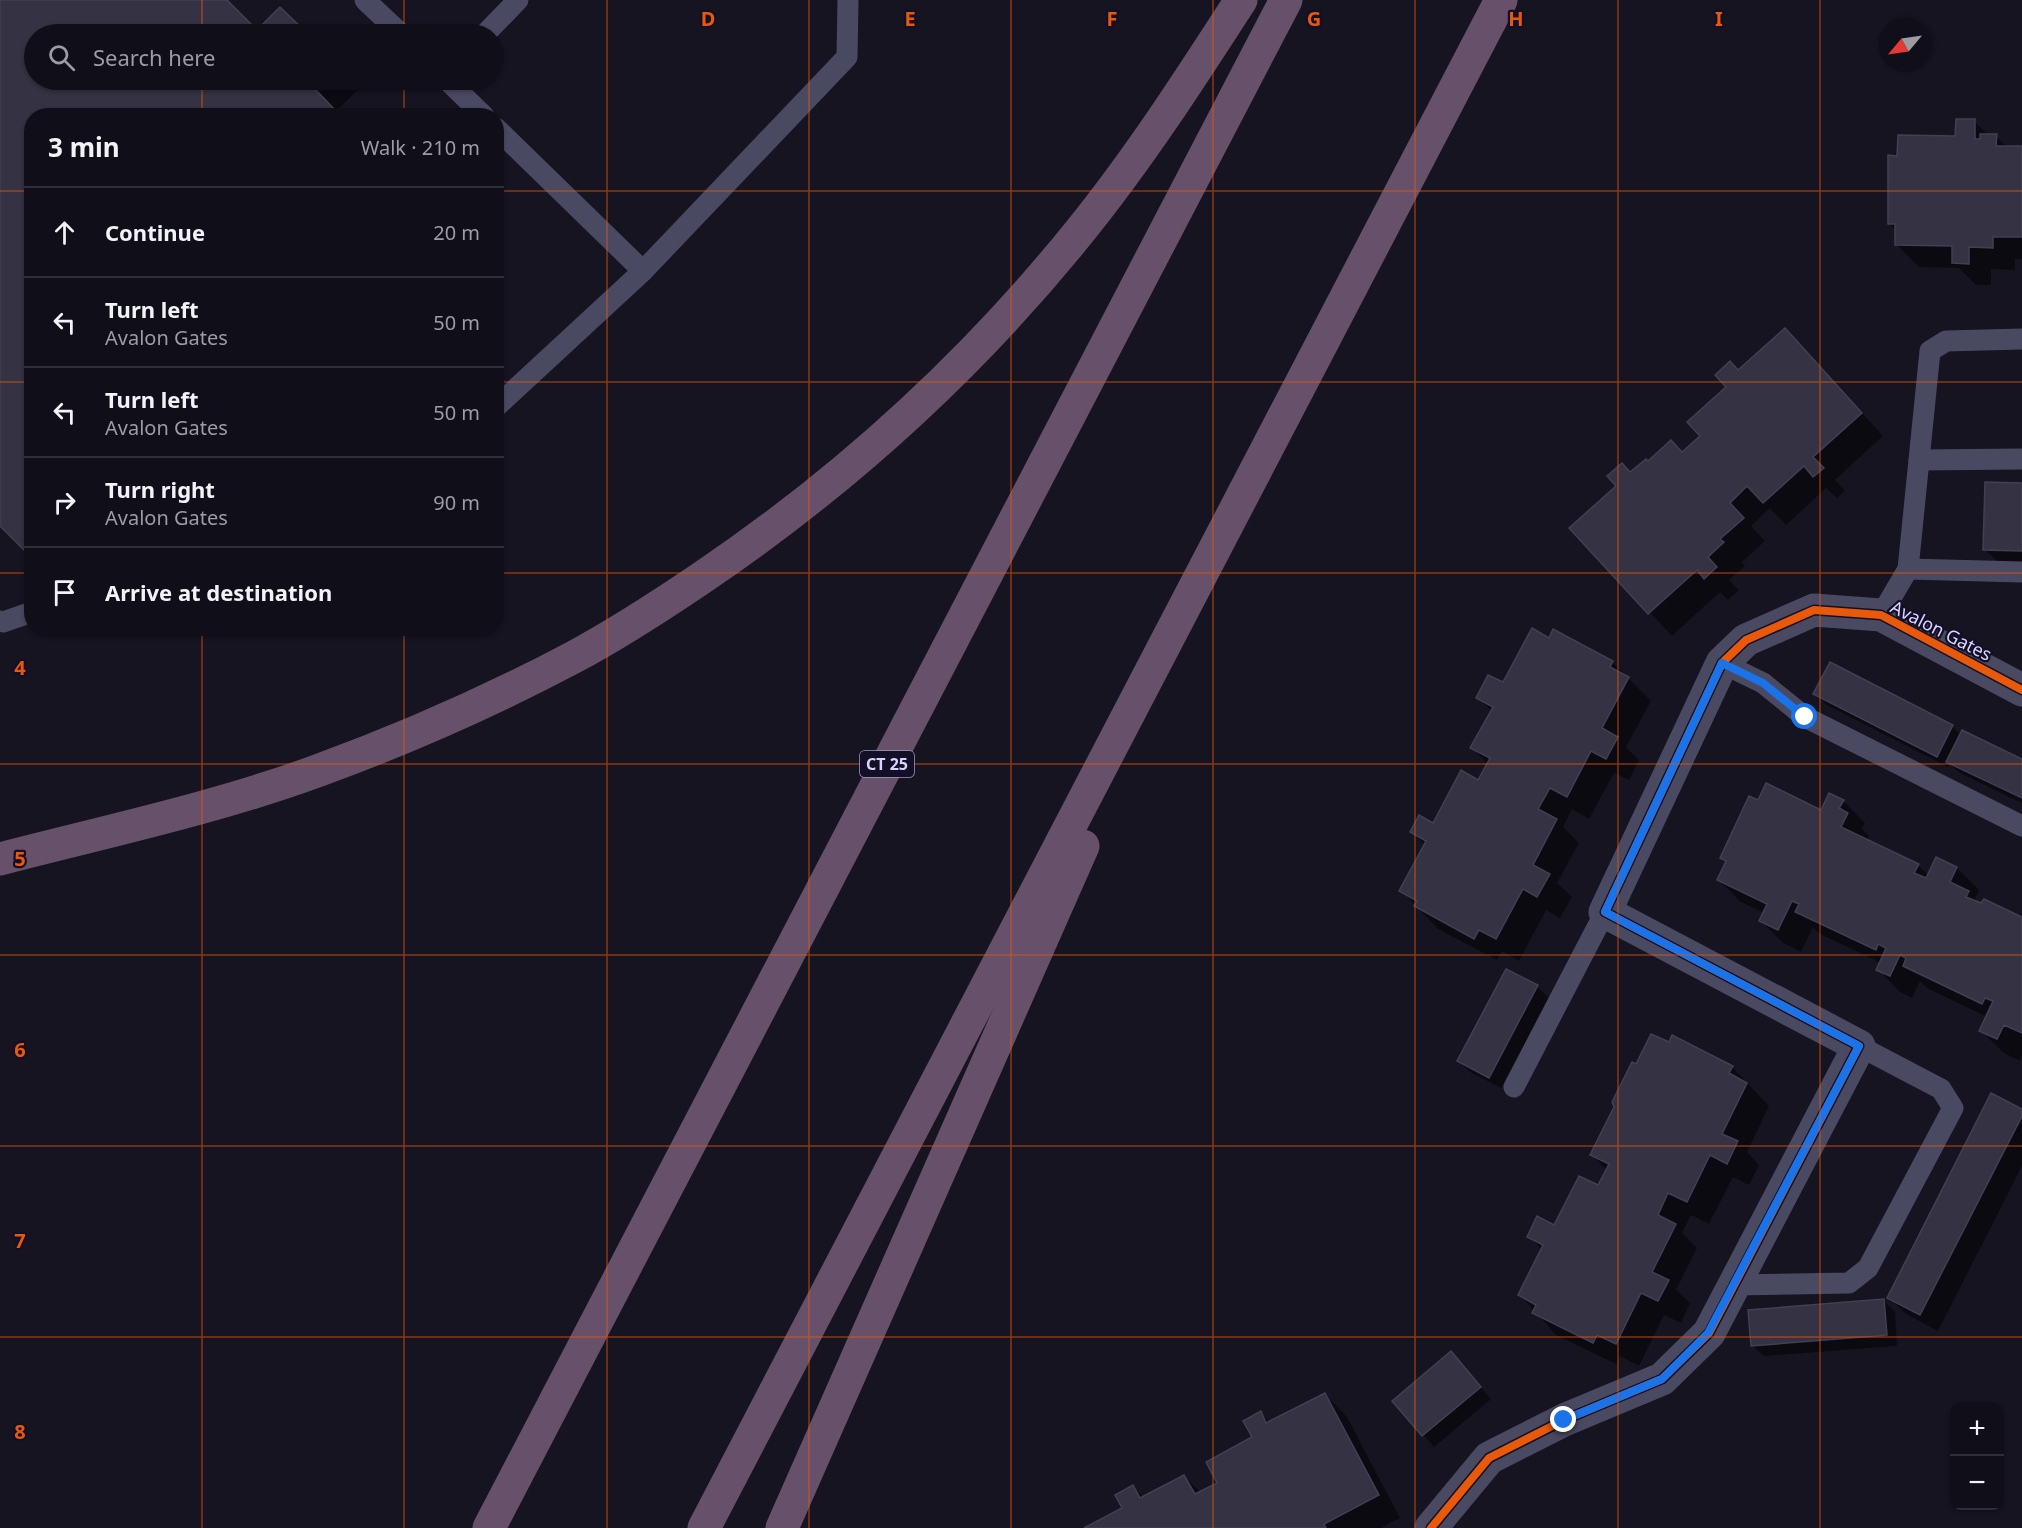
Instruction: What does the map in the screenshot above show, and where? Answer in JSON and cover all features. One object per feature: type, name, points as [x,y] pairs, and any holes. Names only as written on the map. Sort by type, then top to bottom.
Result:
[{"type":"highway","points":[[0,859],[221,801],[312,773],[376,749],[448,719],[575,656],[677,594],[734,556],[841,473],[890,431],[991,333],[1078,233],[1115,186],[1187,84],[1240,0]]},
{"type":"highway","name":"CT 25","points":[[489,1528],[1286,0]]},
{"type":"highway","points":[[704,1528],[1501,0]]},
{"type":"highway","points":[[782,1528],[1207,564]]},
{"type":"street","name":"Avalon Gates","points":[[1605,912],[1722,663],[1746,640],[1814,609],[1881,615],[2022,690]]},
{"type":"street","points":[[1431,1528],[1489,1458],[1564,1420],[1662,1379],[1708,1333],[1859,1046],[1605,912]]},
{"type":"lane","points":[[365,0],[390,24]]},
{"type":"lane","points":[[495,24],[518,0]]},
{"type":"lane","points":[[504,400],[643,271],[847,57],[848,0]]},
{"type":"lane","points":[[457,90],[476,108]]},
{"type":"lane","points":[[504,136],[643,271]]},
{"type":"lane","points":[[1881,615],[1908,569],[1930,351],[1946,341],[2022,339]]},
{"type":"lane","points":[[1919,460],[2022,459]]},
{"type":"lane","points":[[1908,569],[2022,572]]},
{"type":"lane","points":[[0,621],[24,614]]},
{"type":"lane","points":[[1722,663],[1763,683],[1805,717],[2022,826]]},
{"type":"lane","points":[[1514,1087],[1605,912]]},
{"type":"lane","points":[[1734,1285],[1849,1283],[1868,1268],[1953,1108],[1941,1089],[1859,1046]]},
{"type":"building","points":[[0,0],[227,0],[251,24],[24,24],[24,90],[316,90],[333,108],[24,108],[24,550],[0,526]]},
{"type":"building","points":[[280,7],[298,24],[263,24]]},
{"type":"building","points":[[1956,119],[1975,119],[1975,139],[1980,139],[1980,134],[1997,134],[1996,146],[2022,146],[2022,237],[1993,237],[1993,248],[1969,247],[1969,264],[1952,263],[1952,246],[1895,245],[1895,224],[1888,224],[1888,155],[1897,156],[1898,135],[1955,136]]},
{"type":"building","points":[[1785,328],[1862,413],[1813,457],[1824,468],[1813,477],[1804,466],[1763,503],[1747,486],[1730,503],[1744,518],[1720,539],[1724,542],[1708,557],[1717,567],[1704,579],[1697,570],[1648,614],[1569,528],[1616,486],[1607,476],[1622,463],[1630,472],[1646,459],[1648,461],[1671,440],[1682,452],[1700,436],[1687,422],[1726,387],[1715,375],[1730,361],[1738,370]]},
{"type":"building","points":[[1985,482],[2022,483],[2022,551],[1983,550]]},
{"type":"building","points":[[1532,628],[1549,638],[1553,629],[1613,661],[1610,667],[1629,677],[1602,728],[1618,737],[1606,759],[1591,751],[1567,797],[1550,788],[1538,809],[1557,819],[1533,865],[1550,874],[1537,897],[1523,889],[1496,939],[1479,930],[1474,939],[1414,906],[1417,901],[1399,891],[1426,841],[1410,832],[1419,815],[1433,823],[1461,770],[1478,780],[1490,758],[1470,748],[1493,707],[1476,698],[1488,675],[1503,682]]},
{"type":"building","points":[[1830,662],[1953,725],[1937,757],[1813,694]]},
{"type":"building","points":[[1962,730],[2022,759],[2022,798],[1946,762]]},
{"type":"building","points":[[1766,783],[1821,810],[1829,793],[1844,800],[1839,808],[1848,813],[1841,827],[1919,864],[1914,873],[1926,878],[1936,857],[1957,867],[1950,882],[1969,891],[1966,897],[1981,903],[1984,899],[2022,917],[2022,1033],[2004,1025],[1997,1039],[1979,1031],[1993,1001],[1985,998],[1982,1004],[1903,966],[1906,958],[1900,955],[1890,976],[1876,970],[1886,948],[1878,944],[1876,950],[1795,912],[1799,904],[1792,901],[1778,930],[1759,921],[1767,904],[1717,880],[1726,861],[1720,858],[1749,796],[1758,800]]},
{"type":"building","points":[[1506,969],[1538,985],[1489,1078],[1457,1061]]},
{"type":"building","points":[[1651,1034],[1669,1042],[1672,1035],[1733,1066],[1729,1073],[1747,1083],[1722,1134],[1738,1141],[1727,1164],[1710,1155],[1687,1202],[1668,1193],[1658,1215],[1676,1224],[1652,1272],[1669,1280],[1658,1301],[1641,1293],[1616,1344],[1597,1335],[1593,1343],[1532,1313],[1536,1305],[1518,1295],[1543,1245],[1527,1237],[1537,1216],[1554,1225],[1579,1176],[1598,1185],[1609,1164],[1590,1155],[1614,1107],[1612,1102],[1632,1062],[1636,1064]]},
{"type":"building","points":[[1991,1093],[2022,1109],[2022,1116],[1920,1315],[1887,1298]]},
{"type":"building","points":[[1884,1299],[1887,1335],[1751,1346],[1748,1310]]},
{"type":"building","points":[[1451,1351],[1481,1387],[1422,1436],[1392,1401]]},
{"type":"building","points":[[1325,1393],[1379,1495],[1324,1524],[1326,1528],[1084,1528],[1122,1508],[1115,1495],[1133,1485],[1140,1498],[1184,1475],[1195,1494],[1217,1483],[1206,1462],[1252,1437],[1243,1421],[1261,1411],[1266,1423]]},
{"type":"cycle path","points":[[1431,1528],[1489,1458],[1564,1420],[1662,1379],[1709,1333],[1859,1046],[1605,912],[1722,663],[1746,640],[1814,610],[1881,615],[2022,690]]},
{"type":"route","points":[[1564,1420],[1662,1379],[1708,1333],[1859,1046],[1605,912],[1722,663],[1763,683],[1805,717]]}]
